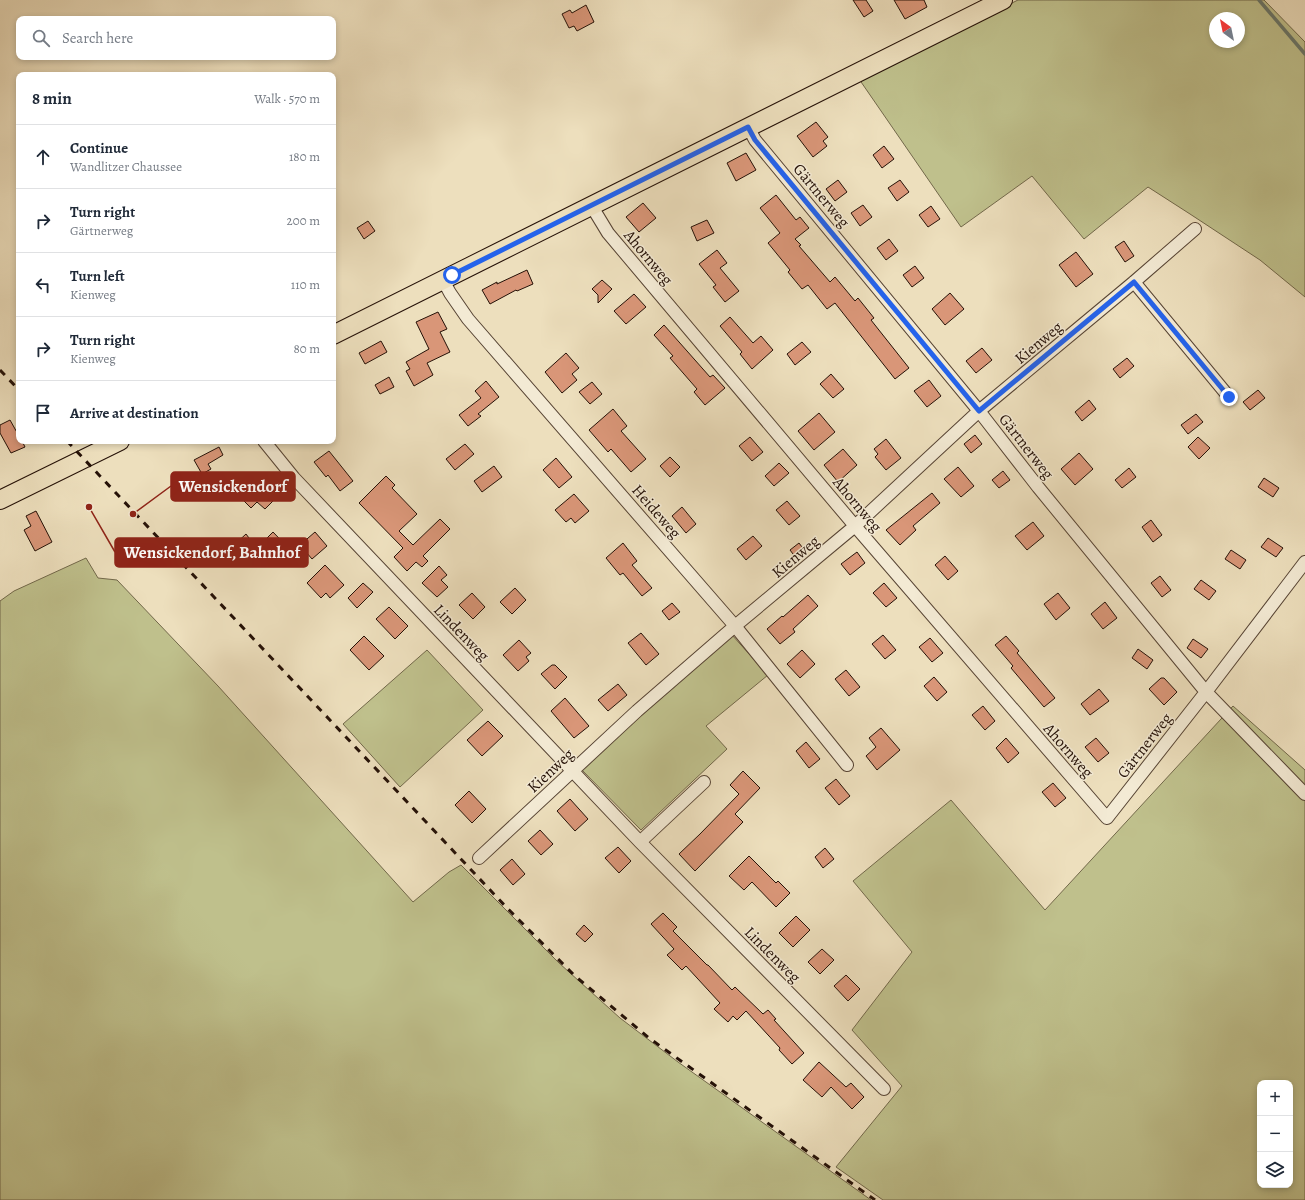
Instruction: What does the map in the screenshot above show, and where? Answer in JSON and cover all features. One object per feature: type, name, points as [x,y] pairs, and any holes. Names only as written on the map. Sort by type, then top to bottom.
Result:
[{"type":"main road","points":[[336,334],[1003,0]]},
{"type":"main road","points":[[0,500],[114,444]]},
{"type":"street","name":"Gärtnerweg","points":[[748,127],[755,140],[979,411],[1038,487],[1206,692],[1305,794]]},
{"type":"street","name":"Ahornweg","points":[[591,205],[608,233],[856,526],[1108,818]]},
{"type":"street","name":"Kienweg","points":[[479,858],[637,711],[735,626],[856,526],[979,411],[1134,282],[1195,229]]},
{"type":"street","name":"Heideweg","points":[[443,280],[468,319],[735,626],[847,765]]},
{"type":"street","points":[[1134,282],[1229,397]]},
{"type":"street","name":"Lindenweg","points":[[266,444],[294,478],[572,771],[884,1089]]},
{"type":"street","name":"Gärtnerweg","points":[[1108,818],[1305,562]]},
{"type":"street","points":[[640,842],[704,782]]},
{"type":"green space","points":[[1018,0],[1264,0],[1305,42],[1305,297],[1260,260],[1148,187],[1084,239],[1032,176],[961,227],[859,79]]},
{"type":"green space","points":[[86,558],[98,578],[117,580],[218,686],[413,902],[449,872],[461,865],[559,963],[620,1018],[678,1062],[871,1200],[0,1200],[0,601],[14,591]]},
{"type":"green space","points":[[732,635],[768,675],[706,726],[727,749],[641,830],[581,769]]},
{"type":"green space","points":[[427,650],[483,710],[400,787],[343,724]]},
{"type":"green space","points":[[1233,706],[1305,770],[1305,1200],[883,1200],[836,1167],[902,1086],[852,1030],[912,952],[853,881],[951,800],[1045,910]]},
{"type":"building","points":[[853,0],[866,0],[873,11],[864,17]]},
{"type":"building","points":[[894,0],[924,0],[927,7],[905,19]]},
{"type":"building","points":[[586,5],[594,22],[577,31],[574,26],[569,28],[562,14],[570,10],[572,13]]},
{"type":"building","points":[[816,122],[828,137],[823,141],[827,146],[813,157],[797,136]]},
{"type":"building","points":[[884,146],[894,159],[882,168],[873,155]]},
{"type":"building","points":[[746,153],[756,170],[736,181],[727,163]]},
{"type":"building","points":[[838,180],[847,192],[835,201],[826,189]]},
{"type":"building","points":[[900,180],[909,192],[897,201],[888,188]]},
{"type":"building","points":[[776,195],[796,220],[800,217],[809,228],[795,239],[801,245],[799,246],[830,282],[835,277],[855,301],[858,298],[874,318],[871,320],[909,368],[895,379],[835,303],[827,309],[808,285],[802,289],[788,272],[790,270],[768,243],[780,233],[760,208]]},
{"type":"building","points":[[643,203],[656,218],[639,232],[626,217]]},
{"type":"building","points":[[863,205],[872,217],[860,226],[851,213]]},
{"type":"building","points":[[931,206],[940,219],[928,227],[919,215]]},
{"type":"building","points":[[707,220],[714,233],[697,241],[691,227]]},
{"type":"building","points":[[368,221],[375,231],[364,239],[357,228]]},
{"type":"building","points":[[889,239],[898,251],[886,260],[877,248]]},
{"type":"building","points":[[1124,241],[1134,256],[1125,262],[1115,247]]},
{"type":"building","points":[[717,250],[727,263],[720,268],[739,291],[725,302],[713,287],[716,285],[699,264]]},
{"type":"building","points":[[1076,252],[1093,274],[1076,287],[1059,265]]},
{"type":"building","points":[[915,266],[924,278],[912,287],[903,275]]},
{"type":"building","points":[[527,270],[533,284],[517,291],[516,290],[490,304],[482,290],[497,282],[497,284]]},
{"type":"building","points":[[602,280],[612,289],[598,303],[598,295],[592,289]]},
{"type":"building","points":[[950,293],[964,309],[945,325],[932,309]]},
{"type":"building","points":[[634,294],[646,307],[626,324],[614,311]]},
{"type":"building","points":[[438,312],[447,329],[440,332],[450,352],[427,363],[433,375],[414,386],[406,371],[410,369],[406,362],[429,349],[416,322]]},
{"type":"building","points":[[730,317],[753,343],[761,336],[773,350],[752,369],[740,354],[742,352],[720,326]]},
{"type":"building","points":[[664,325],[710,377],[713,375],[725,388],[705,405],[694,392],[697,389],[670,358],[673,356],[654,335]]},
{"type":"building","points":[[381,341],[387,352],[365,364],[359,353]]},
{"type":"building","points":[[802,342],[811,352],[795,365],[787,354]]},
{"type":"building","points":[[982,348],[992,360],[976,373],[966,361]]},
{"type":"building","points":[[566,353],[579,368],[572,374],[577,380],[562,393],[545,372]]},
{"type":"building","points":[[1127,358],[1134,366],[1120,378],[1113,369]]},
{"type":"building","points":[[831,374],[844,389],[833,398],[820,384]]},
{"type":"building","points":[[389,377],[394,387],[380,394],[375,385]]},
{"type":"building","points":[[929,380],[941,396],[927,407],[914,391]]},
{"type":"building","points":[[486,381],[499,397],[478,414],[481,416],[468,426],[459,415],[481,398],[475,391]]},
{"type":"building","points":[[592,382],[602,394],[590,404],[579,392]]},
{"type":"building","points":[[1258,390],[1265,398],[1250,410],[1243,402]]},
{"type":"building","points":[[1089,400],[1096,409],[1082,421],[1075,412]]},
{"type":"building","points":[[613,409],[627,426],[621,431],[646,459],[631,472],[611,449],[608,452],[589,430]]},
{"type":"building","points":[[819,413],[835,432],[814,450],[798,431]]},
{"type":"building","points":[[1196,414],[1203,422],[1188,434],[1181,425]]},
{"type":"building","points":[[10,420],[16,431],[16,444],[24,444],[25,447],[11,453],[0,433],[0,425]]},
{"type":"building","points":[[975,435],[982,444],[971,453],[964,444]]},
{"type":"building","points":[[750,437],[763,452],[752,461],[739,446]]},
{"type":"building","points":[[1198,437],[1210,448],[1199,459],[1188,447]]},
{"type":"building","points":[[886,439],[901,458],[886,470],[875,457],[878,454],[874,449]]},
{"type":"building","points":[[465,444],[474,454],[455,470],[446,459]]},
{"type":"building","points":[[219,447],[223,455],[208,464],[211,469],[202,474],[194,460]]},
{"type":"building","points":[[843,449],[857,465],[838,482],[824,465]]},
{"type":"building","points":[[329,451],[353,481],[340,491],[328,475],[326,477],[314,462]]},
{"type":"building","points":[[1079,453],[1093,469],[1075,485],[1061,469]]},
{"type":"building","points":[[670,457],[680,467],[670,477],[660,466]]},
{"type":"building","points":[[556,458],[572,477],[559,488],[543,470]]},
{"type":"building","points":[[779,463],[789,473],[774,486],[765,476]]},
{"type":"building","points":[[494,466],[502,477],[482,492],[474,481]]},
{"type":"building","points":[[958,467],[974,486],[961,497],[944,479]]},
{"type":"building","points":[[1129,468],[1136,477],[1122,488],[1115,480]]},
{"type":"building","points":[[1003,471],[1010,480],[999,488],[992,480]]},
{"type":"building","points":[[386,476],[395,485],[392,488],[417,514],[399,531],[413,545],[440,519],[450,529],[423,556],[428,561],[422,567],[416,562],[407,571],[394,557],[403,548],[359,503]]},
{"type":"building","points":[[260,477],[278,496],[265,509],[257,502],[251,508],[240,497]]},
{"type":"building","points":[[1264,478],[1279,488],[1273,497],[1258,487]]},
{"type":"building","points":[[932,493],[940,503],[913,526],[916,530],[900,545],[886,530]]},
{"type":"building","points":[[574,494],[589,511],[575,523],[571,518],[566,522],[555,510]]},
{"type":"building","points":[[787,501],[800,516],[789,525],[776,510]]},
{"type":"building","points":[[682,507],[696,524],[686,533],[672,516]]},
{"type":"building","points":[[36,511],[52,542],[35,551],[24,530],[31,526],[26,516]]},
{"type":"building","points":[[1151,520],[1162,535],[1153,542],[1142,527]]},
{"type":"building","points":[[1033,522],[1044,536],[1027,550],[1015,536]]},
{"type":"building","points":[[273,532],[296,556],[286,566],[272,552],[267,556],[258,547]]},
{"type":"building","points":[[315,532],[327,546],[312,559],[300,545]]},
{"type":"building","points":[[246,534],[252,542],[240,553],[233,546]]},
{"type":"building","points":[[753,536],[762,546],[746,560],[737,549]]},
{"type":"building","points":[[1268,538],[1283,548],[1276,557],[1261,547]]},
{"type":"building","points":[[623,543],[637,561],[632,565],[652,588],[642,596],[623,573],[620,575],[606,558]]},
{"type":"building","points":[[799,543],[805,551],[796,558],[790,550]]},
{"type":"building","points":[[1231,550],[1246,560],[1240,569],[1225,559]]},
{"type":"building","points":[[857,552],[865,563],[850,575],[841,564]]},
{"type":"building","points":[[945,556],[958,571],[948,580],[935,565]]},
{"type":"building","points":[[325,565],[344,585],[330,598],[326,593],[321,598],[307,583]]},
{"type":"building","points":[[439,566],[447,575],[441,580],[448,587],[437,597],[422,583]]},
{"type":"building","points":[[1160,576],[1171,590],[1162,597],[1151,583]]},
{"type":"building","points":[[1201,580],[1216,591],[1209,600],[1194,589]]},
{"type":"building","points":[[363,583],[373,592],[357,608],[348,598]]},
{"type":"building","points":[[884,583],[897,598],[886,607],[873,593]]},
{"type":"building","points":[[515,588],[526,600],[512,614],[500,602]]},
{"type":"building","points":[[472,593],[485,607],[473,619],[459,605]]},
{"type":"building","points":[[1058,593],[1070,608],[1056,620],[1044,604]]},
{"type":"building","points":[[808,595],[818,606],[793,629],[795,632],[780,644],[767,629]]},
{"type":"building","points":[[1105,602],[1117,618],[1103,629],[1091,614]]},
{"type":"building","points":[[672,603],[680,612],[669,620],[662,611]]},
{"type":"building","points":[[389,607],[408,626],[395,639],[376,619]]},
{"type":"building","points":[[641,633],[659,654],[646,665],[628,643]]},
{"type":"building","points":[[883,635],[896,650],[885,659],[872,644]]},
{"type":"building","points":[[364,636],[384,656],[369,670],[350,650]]},
{"type":"building","points":[[1006,636],[1019,651],[1017,653],[1055,698],[1044,707],[1011,668],[1013,666],[995,645]]},
{"type":"building","points":[[930,638],[943,653],[932,662],[919,647]]},
{"type":"building","points":[[1193,639],[1208,649],[1201,658],[1187,648]]},
{"type":"building","points":[[519,640],[531,653],[526,657],[529,661],[518,671],[503,655]]},
{"type":"building","points":[[1138,649],[1153,660],[1147,669],[1132,658]]},
{"type":"building","points":[[802,650],[815,664],[800,678],[787,664]]},
{"type":"building","points":[[552,665],[555,665],[567,677],[555,689],[541,674]]},
{"type":"building","points":[[846,670],[860,687],[849,696],[835,679]]},
{"type":"building","points":[[934,677],[947,692],[937,701],[924,686]]},
{"type":"building","points":[[1161,678],[1164,678],[1177,692],[1164,705],[1149,689]]},
{"type":"building","points":[[618,684],[627,695],[608,711],[598,700]]},
{"type":"building","points":[[1099,689],[1109,701],[1090,715],[1081,704]]},
{"type":"building","points":[[565,698],[589,726],[574,738],[551,711]]},
{"type":"building","points":[[983,706],[995,721],[985,730],[972,715]]},
{"type":"building","points":[[488,721],[503,736],[482,756],[467,740]]},
{"type":"building","points":[[881,728],[900,750],[877,770],[866,756],[876,747],[869,738]]},
{"type":"building","points":[[1006,738],[1019,753],[1008,763],[996,748]]},
{"type":"building","points":[[1096,738],[1109,753],[1098,762],[1085,747]]},
{"type":"building","points":[[806,742],[820,759],[809,768],[796,751]]},
{"type":"building","points":[[743,771],[760,788],[735,814],[743,822],[695,871],[679,854],[739,794],[730,785]]},
{"type":"building","points":[[836,779],[850,796],[839,805],[825,788]]},
{"type":"building","points":[[1053,783],[1066,798],[1055,807],[1042,792]]},
{"type":"building","points":[[469,791],[486,809],[472,823],[455,805]]},
{"type":"building","points":[[570,799],[588,819],[575,831],[557,811]]},
{"type":"building","points":[[540,830],[553,844],[541,855],[528,841]]},
{"type":"building","points":[[618,847],[631,861],[619,873],[605,858]]},
{"type":"building","points":[[825,848],[834,859],[823,868],[815,857]]},
{"type":"building","points":[[749,856],[776,883],[778,881],[790,893],[776,907],[752,882],[744,890],[729,876]]},
{"type":"building","points":[[512,859],[525,874],[513,885],[500,870]]},
{"type":"building","points":[[663,913],[677,927],[673,931],[732,990],[735,987],[763,1014],[768,1010],[776,1019],[774,1020],[804,1053],[792,1064],[779,1050],[780,1048],[746,1011],[737,1020],[733,1016],[728,1022],[714,1009],[720,1003],[686,966],[682,970],[667,955],[674,949],[651,924]]},
{"type":"building","points":[[796,916],[810,930],[793,947],[779,933]]},
{"type":"building","points":[[584,925],[593,934],[585,942],[576,934]]},
{"type":"building","points":[[822,949],[834,960],[820,974],[808,962]]},
{"type":"building","points":[[846,975],[860,989],[848,1001],[834,986]]},
{"type":"building","points":[[819,1062],[846,1087],[851,1083],[864,1097],[852,1109],[831,1087],[822,1097],[803,1080]]},
{"type":"waterway","points":[[1259,0],[1305,54]]},
{"type":"railway","points":[[0,370],[16,387]]},
{"type":"railway","points":[[70,444],[508,909],[575,976],[649,1038],[875,1200]]},
{"type":"place","name":"Wensickendorf, Bahnhof","points":[[89,507]]},
{"type":"place","name":"Wensickendorf","points":[[133,514]]},
{"type":"route","points":[[452,275],[748,127],[755,140],[979,411],[1134,282],[1229,397]]}]
